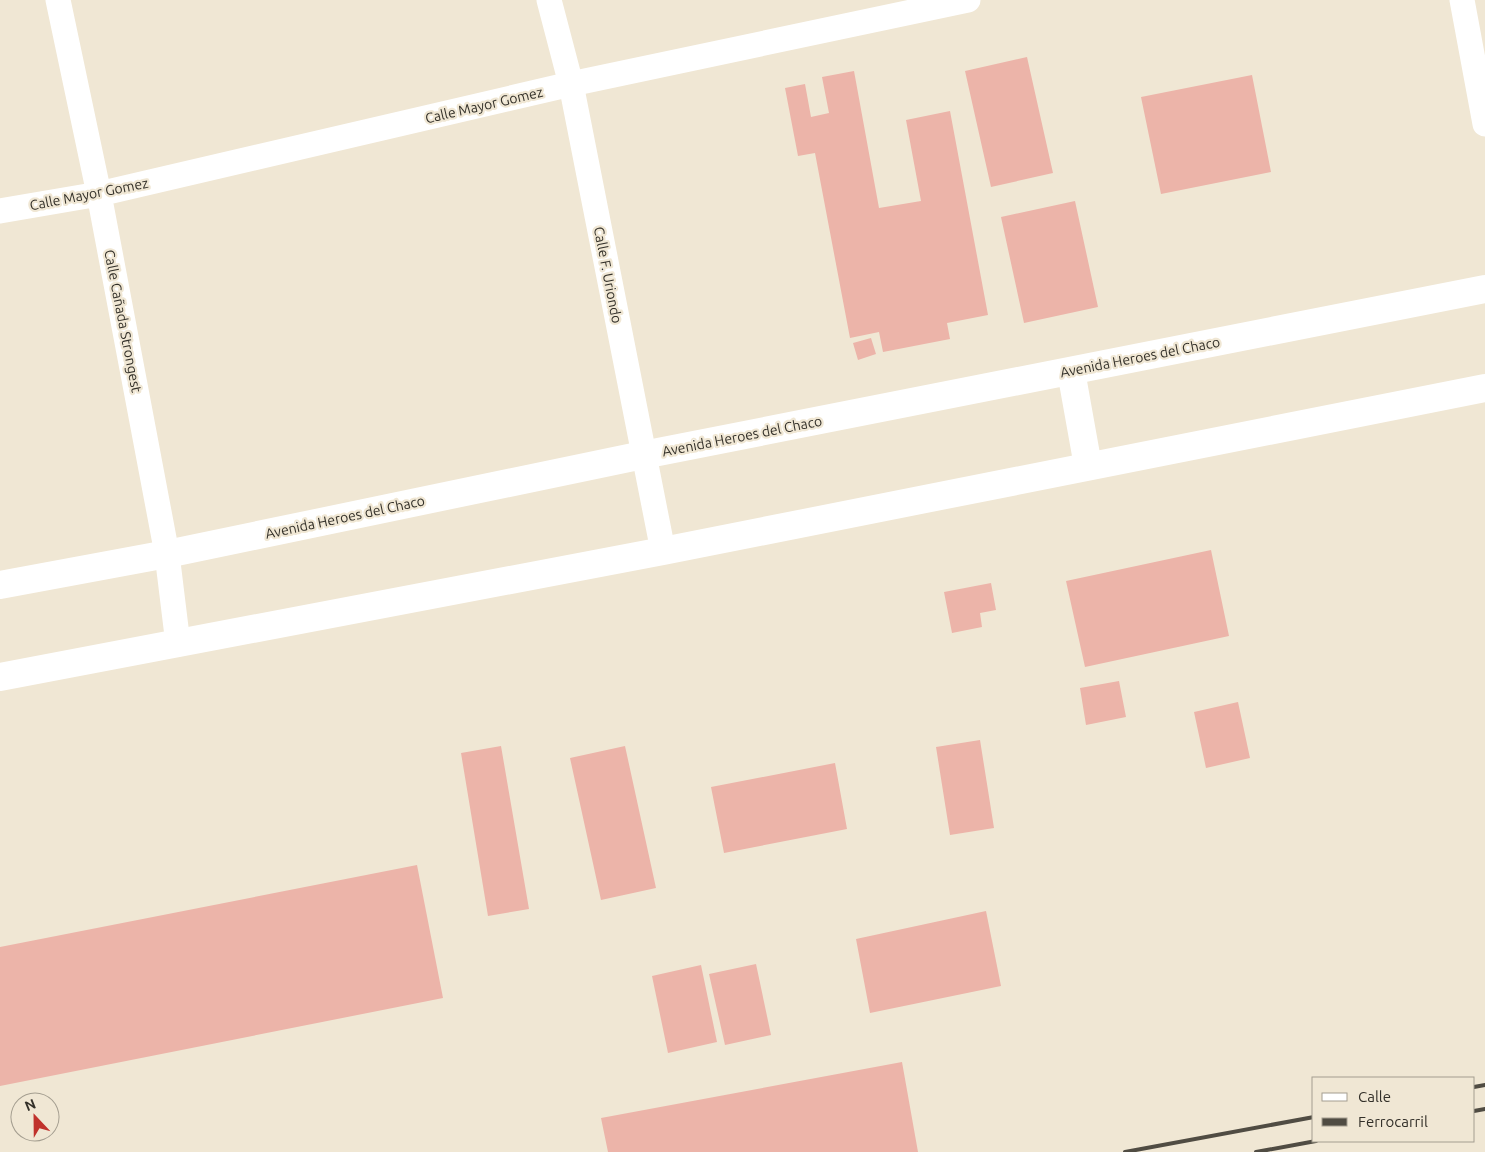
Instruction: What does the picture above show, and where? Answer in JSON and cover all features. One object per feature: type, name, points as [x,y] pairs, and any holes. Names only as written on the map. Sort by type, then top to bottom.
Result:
[{"type":"main road","name":"Avenida Heroes del Chaco","points":[[0,585],[167,554],[643,455],[1485,288]]},
{"type":"main road","points":[[1071,371],[1088,466]]},
{"type":"main road","points":[[0,677],[663,551],[1485,388]]},
{"type":"street","name":"Calle Cañada Strongest","points":[[58,0],[99,194],[167,554],[178,644]]},
{"type":"street","name":"Calle F. Uriondo","points":[[550,0],[571,84],[663,551]]},
{"type":"street","name":"Calle Mayor Gomez","points":[[0,211],[99,194],[571,84],[968,0]]},
{"type":"street","points":[[1462,0],[1485,124]]},
{"type":"building","points":[[1027,57],[1053,173],[991,187],[965,71]]},
{"type":"building","points":[[854,71],[879,208],[921,201],[906,120],[950,111],[988,315],[947,323],[950,339],[883,352],[879,332],[850,338],[815,153],[798,156],[785,88],[805,84],[811,117],[829,113],[822,77]]},
{"type":"building","points":[[1252,75],[1271,172],[1161,194],[1141,97]]},
{"type":"building","points":[[1075,201],[1098,307],[1024,323],[1001,217]]},
{"type":"building","points":[[871,338],[876,354],[858,360],[853,343]]},
{"type":"building","points":[[1211,550],[1229,636],[1085,667],[1066,581]]},
{"type":"building","points":[[991,583],[996,610],[980,613],[982,627],[952,633],[944,592]]},
{"type":"building","points":[[1119,681],[1126,717],[1086,725],[1080,688]]},
{"type":"building","points":[[1238,702],[1250,758],[1206,768],[1194,712]]},
{"type":"building","points":[[980,740],[994,828],[950,835],[936,747]]},
{"type":"building","points":[[501,746],[529,909],[488,916],[461,753]]},
{"type":"building","points":[[625,746],[656,888],[601,900],[570,758]]},
{"type":"building","points":[[835,763],[847,829],[724,853],[711,787]]},
{"type":"building","points":[[417,865],[443,998],[0,1086],[0,947]]},
{"type":"building","points":[[986,911],[1001,986],[870,1013],[856,939]]},
{"type":"building","points":[[756,964],[771,1035],[725,1045],[709,974]]},
{"type":"building","points":[[701,965],[717,1042],[668,1053],[652,976]]},
{"type":"building","points":[[902,1062],[918,1152],[608,1152],[601,1118]]},
{"type":"railway","points":[[1475,1087],[1485,1085]]},
{"type":"railway","points":[[1475,1111],[1485,1109]]},
{"type":"railway","points":[[1125,1152],[1312,1117]]},
{"type":"railway","points":[[1256,1152],[1312,1142]]}]
